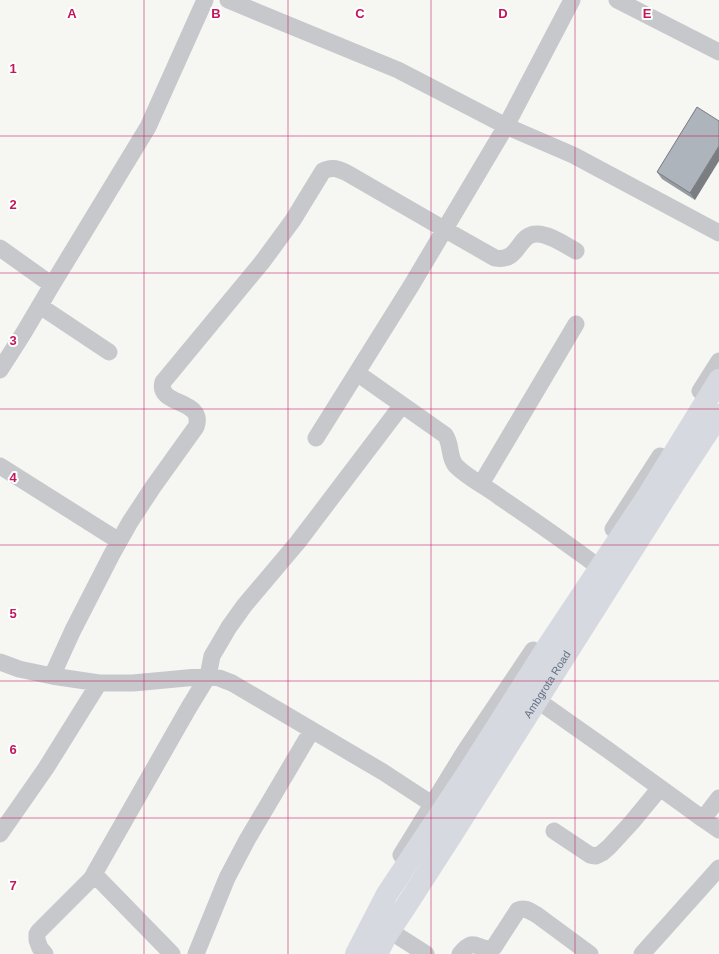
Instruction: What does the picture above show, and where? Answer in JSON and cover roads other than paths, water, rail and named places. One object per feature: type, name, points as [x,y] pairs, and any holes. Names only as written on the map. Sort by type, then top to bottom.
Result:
[{"type":"main road","points":[[356,954],[387,894],[649,494],[719,380]]},
{"type":"main road","name":"Ambgrota Road","points":[[377,954],[390,930],[672,486],[717,422]]},
{"type":"street","points":[[0,370],[148,127],[205,0]]},
{"type":"street","points":[[228,0],[398,70],[506,126],[573,155],[719,233]]},
{"type":"street","points":[[316,438],[411,286],[506,126],[572,0]]},
{"type":"street","points":[[617,0],[719,52]]},
{"type":"street","points":[[52,676],[73,630],[119,541],[130,522],[198,423],[196,413],[165,394],[162,387],[163,382],[263,260],[293,220],[323,171],[327,168],[338,168],[348,172],[495,258],[499,259],[509,256],[515,252],[528,236],[536,234],[552,238],[576,251]]},
{"type":"street","points":[[0,248],[52,285]]},
{"type":"street","points":[[40,306],[109,352]]},
{"type":"street","points":[[481,484],[576,324]]},
{"type":"street","points":[[345,954],[368,908],[465,751],[592,562],[719,361]]},
{"type":"street","points":[[357,373],[445,435],[450,444],[451,457],[453,461],[465,474],[592,562]]},
{"type":"street","points":[[45,954],[40,948],[37,940],[37,934],[91,879],[208,676],[212,656],[229,627],[244,606],[298,542],[402,405]]},
{"type":"street","points":[[0,466],[119,541]]},
{"type":"street","points":[[0,662],[20,669],[52,676],[100,683],[133,683],[208,676],[219,678],[232,683],[383,772],[432,804]]},
{"type":"street","points":[[0,834],[46,768],[100,683]]},
{"type":"street","points":[[537,700],[719,830]]},
{"type":"street","points":[[196,954],[227,878],[243,846],[312,730]]},
{"type":"street","points":[[554,831],[590,855],[596,856],[609,847],[660,788]]},
{"type":"street","points":[[703,819],[719,798]]},
{"type":"street","points":[[642,954],[719,868]]},
{"type":"street","points":[[94,874],[172,954]]},
{"type":"street","points":[[460,954],[470,945],[487,949],[494,947],[518,910],[522,908],[536,915],[590,954]]},
{"type":"street","points":[[390,930],[426,954]]}]
